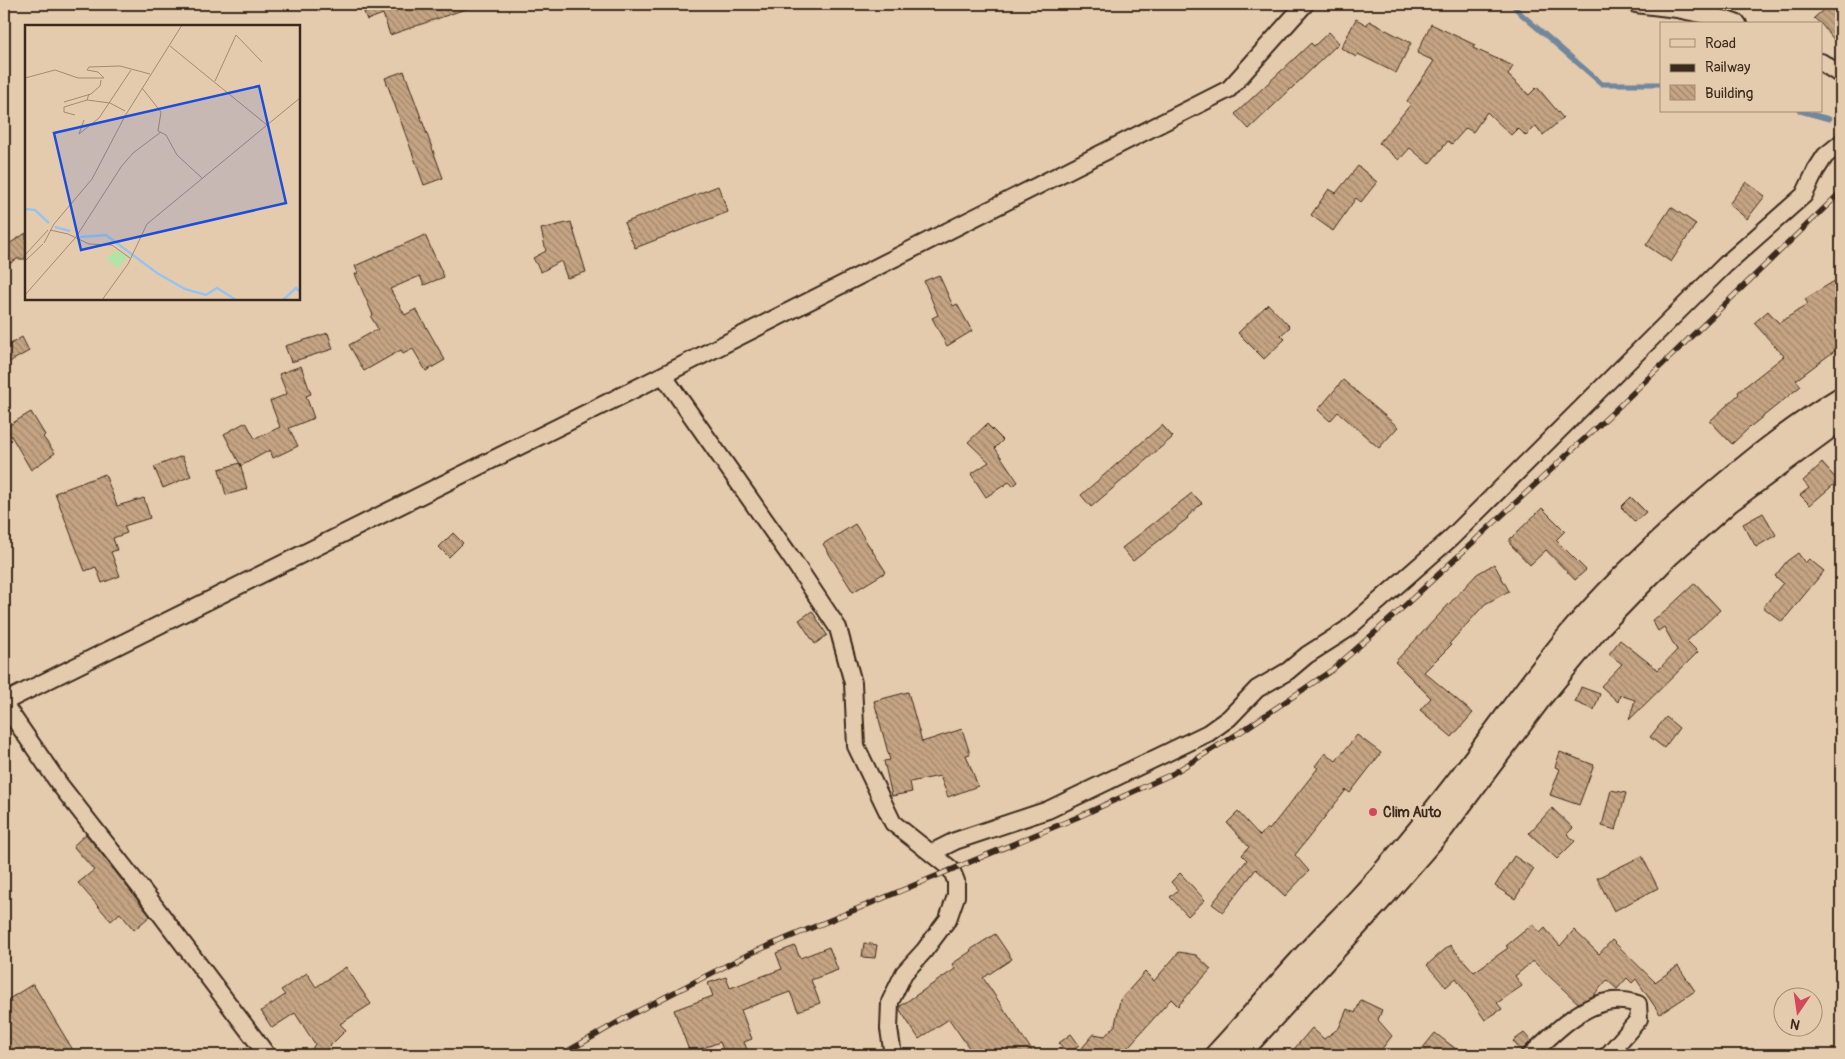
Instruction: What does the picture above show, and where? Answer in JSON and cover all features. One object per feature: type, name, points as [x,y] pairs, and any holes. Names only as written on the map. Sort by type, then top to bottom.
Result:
[{"type":"main road","points":[[1216,1055],[1298,963],[1360,898],[1409,841],[1442,801],[1526,688],[1570,633],[1610,588],[1730,478],[1841,398]]},
{"type":"main road","points":[[1238,1055],[1383,897],[1443,828],[1542,696],[1599,627],[1668,556],[1730,501],[1841,419]]},
{"type":"street","points":[[266,1055],[150,900],[60,785],[4,703],[663,375],[1230,89],[1305,4]]},
{"type":"street","points":[[1636,4],[1677,9],[1732,22]]},
{"type":"street","points":[[1822,63],[1841,75]]},
{"type":"street","points":[[931,853],[955,841],[1048,810],[1208,733],[1229,718],[1257,689],[1288,671],[1307,655],[1346,630],[1450,538],[1725,265],[1804,195],[1825,156],[1841,143]]},
{"type":"street","points":[[663,375],[838,628],[853,683],[856,746],[893,823],[951,870],[956,881],[956,896],[948,919],[924,951],[904,973],[890,1002],[889,1029],[893,1055]]},
{"type":"street","points":[[1531,1055],[1569,1019],[1597,1004],[1621,1000],[1638,1004],[1639,1019],[1608,1055]]},
{"type":"building","points":[[361,4],[474,4],[474,6],[390,35],[383,14],[367,20]]},
{"type":"building","points":[[1830,4],[1841,4],[1841,48],[1822,25],[1822,22],[1814,18]]},
{"type":"building","points":[[1356,19],[1367,25],[1369,21],[1411,43],[1396,73],[1358,54],[1356,57],[1341,48]]},
{"type":"building","points":[[1431,24],[1475,45],[1473,48],[1513,66],[1508,75],[1529,95],[1537,87],[1563,118],[1543,135],[1536,126],[1526,136],[1518,128],[1511,135],[1487,112],[1473,132],[1466,128],[1452,144],[1448,141],[1429,164],[1410,148],[1399,160],[1379,143],[1411,104],[1407,101],[1434,61],[1417,53]]},
{"type":"building","points":[[1329,32],[1339,43],[1249,129],[1235,114],[1311,43],[1314,46]]},
{"type":"building","points":[[404,71],[443,178],[424,185],[385,78]]},
{"type":"building","points":[[1358,166],[1377,182],[1361,202],[1356,198],[1333,231],[1311,215],[1329,189],[1336,193]]},
{"type":"building","points":[[1746,182],[1765,196],[1747,219],[1729,204]]},
{"type":"building","points":[[718,186],[728,212],[635,248],[624,223]]},
{"type":"building","points":[[1671,207],[1696,224],[1671,262],[1646,245]]},
{"type":"building","points":[[571,222],[586,272],[567,278],[561,261],[541,272],[533,258],[546,251],[541,229]]},
{"type":"building","points":[[25,234],[25,259],[17,259],[4,267],[4,247]]},
{"type":"building","points":[[425,235],[444,277],[424,285],[420,276],[390,289],[405,315],[416,309],[445,360],[426,371],[413,349],[403,354],[401,350],[364,371],[349,345],[378,329],[371,317],[373,315],[355,274],[358,273],[355,266]]},
{"type":"building","points":[[939,275],[953,306],[957,304],[972,331],[947,346],[932,318],[938,315],[924,281]]},
{"type":"building","points":[[1841,277],[1841,346],[1796,380],[1801,386],[1732,444],[1710,421],[1739,394],[1738,392],[1784,356],[1754,323],[1768,311],[1779,323],[1808,304],[1805,299]]},
{"type":"building","points":[[1268,304],[1290,327],[1281,335],[1285,339],[1264,359],[1238,333]]},
{"type":"building","points":[[328,333],[333,349],[291,362],[285,346]]},
{"type":"building","points":[[22,337],[29,351],[4,365],[4,348]]},
{"type":"building","points":[[301,366],[311,394],[306,396],[314,418],[289,428],[298,446],[273,458],[270,450],[241,466],[224,434],[246,422],[255,439],[280,427],[270,401],[287,394],[279,374]]},
{"type":"building","points":[[1343,380],[1398,427],[1379,448],[1338,412],[1330,421],[1318,410]]},
{"type":"building","points":[[31,412],[45,435],[43,437],[55,453],[31,470],[6,427]]},
{"type":"building","points":[[987,424],[1003,440],[995,448],[1018,482],[1013,486],[1009,482],[986,497],[971,474],[989,462],[968,442]]},
{"type":"building","points":[[1162,425],[1173,437],[1091,507],[1081,495]]},
{"type":"building","points":[[182,456],[191,476],[163,488],[154,467]]},
{"type":"building","points":[[240,463],[247,489],[226,495],[219,469]]},
{"type":"building","points":[[1822,463],[1838,481],[1810,505],[1800,495],[1809,488],[1803,481]]},
{"type":"building","points":[[105,474],[117,506],[144,498],[150,518],[124,526],[127,533],[113,538],[117,550],[111,552],[120,576],[102,583],[96,567],[85,571],[55,493]]},
{"type":"building","points":[[1192,493],[1202,503],[1188,518],[1133,561],[1122,548]]},
{"type":"building","points":[[1631,497],[1646,512],[1635,522],[1621,507]]},
{"type":"building","points":[[1542,508],[1565,531],[1556,540],[1586,570],[1575,580],[1546,550],[1530,565],[1510,544],[1510,539]]},
{"type":"building","points":[[1763,513],[1776,535],[1756,547],[1743,524]]},
{"type":"building","points":[[855,524],[886,572],[853,592],[823,544]]},
{"type":"building","points":[[453,533],[463,543],[449,557],[439,547]]},
{"type":"building","points":[[1798,553],[1805,563],[1809,559],[1824,571],[1782,622],[1763,607],[1783,583],[1775,576],[1787,561]]},
{"type":"building","points":[[1494,564],[1509,591],[1485,604],[1449,644],[1451,645],[1424,672],[1473,713],[1452,737],[1420,710],[1431,698],[1395,662],[1477,574]]},
{"type":"building","points":[[1695,583],[1720,610],[1687,641],[1698,652],[1629,720],[1635,700],[1620,695],[1618,702],[1601,686],[1622,664],[1609,654],[1620,640],[1658,670],[1677,650],[1664,627],[1658,631],[1652,620],[1662,614]]},
{"type":"building","points":[[812,611],[827,635],[815,644],[799,620]]},
{"type":"building","points":[[1581,687],[1600,694],[1594,710],[1575,702]]},
{"type":"building","points":[[908,692],[922,742],[962,729],[970,754],[966,755],[978,786],[948,797],[940,776],[910,782],[912,792],[892,796],[884,761],[890,760],[874,701]]},
{"type":"building","points":[[1666,717],[1679,728],[1664,748],[1650,737]]},
{"type":"building","points":[[1357,735],[1381,753],[1350,793],[1346,790],[1295,855],[1309,871],[1285,896],[1256,869],[1223,912],[1212,904],[1247,860],[1242,855],[1249,847],[1227,823],[1238,812],[1260,836],[1267,828],[1269,830],[1318,768],[1315,766],[1325,753],[1336,761]]},
{"type":"building","points":[[1560,752],[1594,765],[1579,805],[1550,795],[1560,769],[1555,767]]},
{"type":"building","points":[[1611,790],[1626,793],[1616,830],[1602,826]]},
{"type":"building","points":[[1552,808],[1573,828],[1567,834],[1575,841],[1557,859],[1529,833]]},
{"type":"building","points":[[86,834],[150,916],[134,930],[120,913],[111,921],[78,883],[94,870],[73,846]]},
{"type":"building","points":[[1514,856],[1534,869],[1515,899],[1495,886]]},
{"type":"building","points":[[1642,856],[1658,888],[1614,911],[1597,878]]},
{"type":"building","points":[[1180,873],[1205,900],[1188,916],[1170,897],[1178,890],[1171,882]]},
{"type":"building","points":[[1533,924],[1540,933],[1545,928],[1560,946],[1574,930],[1599,954],[1612,940],[1655,982],[1678,966],[1695,991],[1660,1014],[1636,979],[1632,983],[1627,978],[1617,989],[1607,980],[1593,996],[1578,1003],[1533,961],[1515,976],[1522,986],[1497,1003],[1502,1009],[1485,1020],[1456,978],[1446,987],[1427,965],[1450,945],[1474,972],[1508,948],[1506,946]]},
{"type":"building","points":[[995,934],[1012,959],[983,978],[1035,1055],[974,1055],[949,1019],[919,1039],[900,1010],[900,1006],[955,969],[952,964]]},
{"type":"building","points":[[864,943],[877,945],[875,958],[862,957]]},
{"type":"building","points":[[795,946],[800,958],[829,947],[838,970],[811,980],[820,1003],[798,1011],[790,992],[741,1010],[752,1039],[744,1042],[748,1052],[740,1055],[725,1055],[720,1042],[690,1053],[674,1010],[713,996],[708,983],[726,977],[730,988],[782,969],[776,953]]},
{"type":"building","points":[[1179,952],[1196,955],[1211,969],[1178,1006],[1171,999],[1121,1055],[1076,1055],[1094,1034],[1105,1036],[1115,1025],[1120,1000],[1145,972],[1154,981]]},
{"type":"building","points":[[346,967],[371,1004],[340,1024],[346,1030],[323,1055],[308,1055],[315,1044],[295,1013],[272,1028],[261,1011],[285,995],[281,990],[307,973],[316,987]]},
{"type":"building","points":[[33,984],[76,1055],[4,1055],[4,1002]]},
{"type":"building","points":[[1361,1000],[1382,1010],[1378,1020],[1392,1036],[1377,1055],[1289,1055],[1312,1028],[1324,1039],[1339,1028],[1347,1009],[1355,1013]]},
{"type":"building","points":[[1435,1033],[1464,1055],[1417,1055]]},
{"type":"building","points":[[1524,1033],[1531,1041],[1521,1051],[1513,1041]]},
{"type":"building","points":[[1071,1034],[1079,1045],[1068,1054],[1059,1043]]},
{"type":"waterway","points":[[1512,4],[1602,84],[1660,84]]},
{"type":"waterway","points":[[1804,112],[1829,119]]},
{"type":"railway","points":[[561,1055],[634,1013],[749,954],[1078,817],[1172,774],[1242,731],[1332,670],[1398,612],[1611,414],[1841,192]]},
{"type":"place","name":"Clim Auto","points":[[1373,812]]}]
